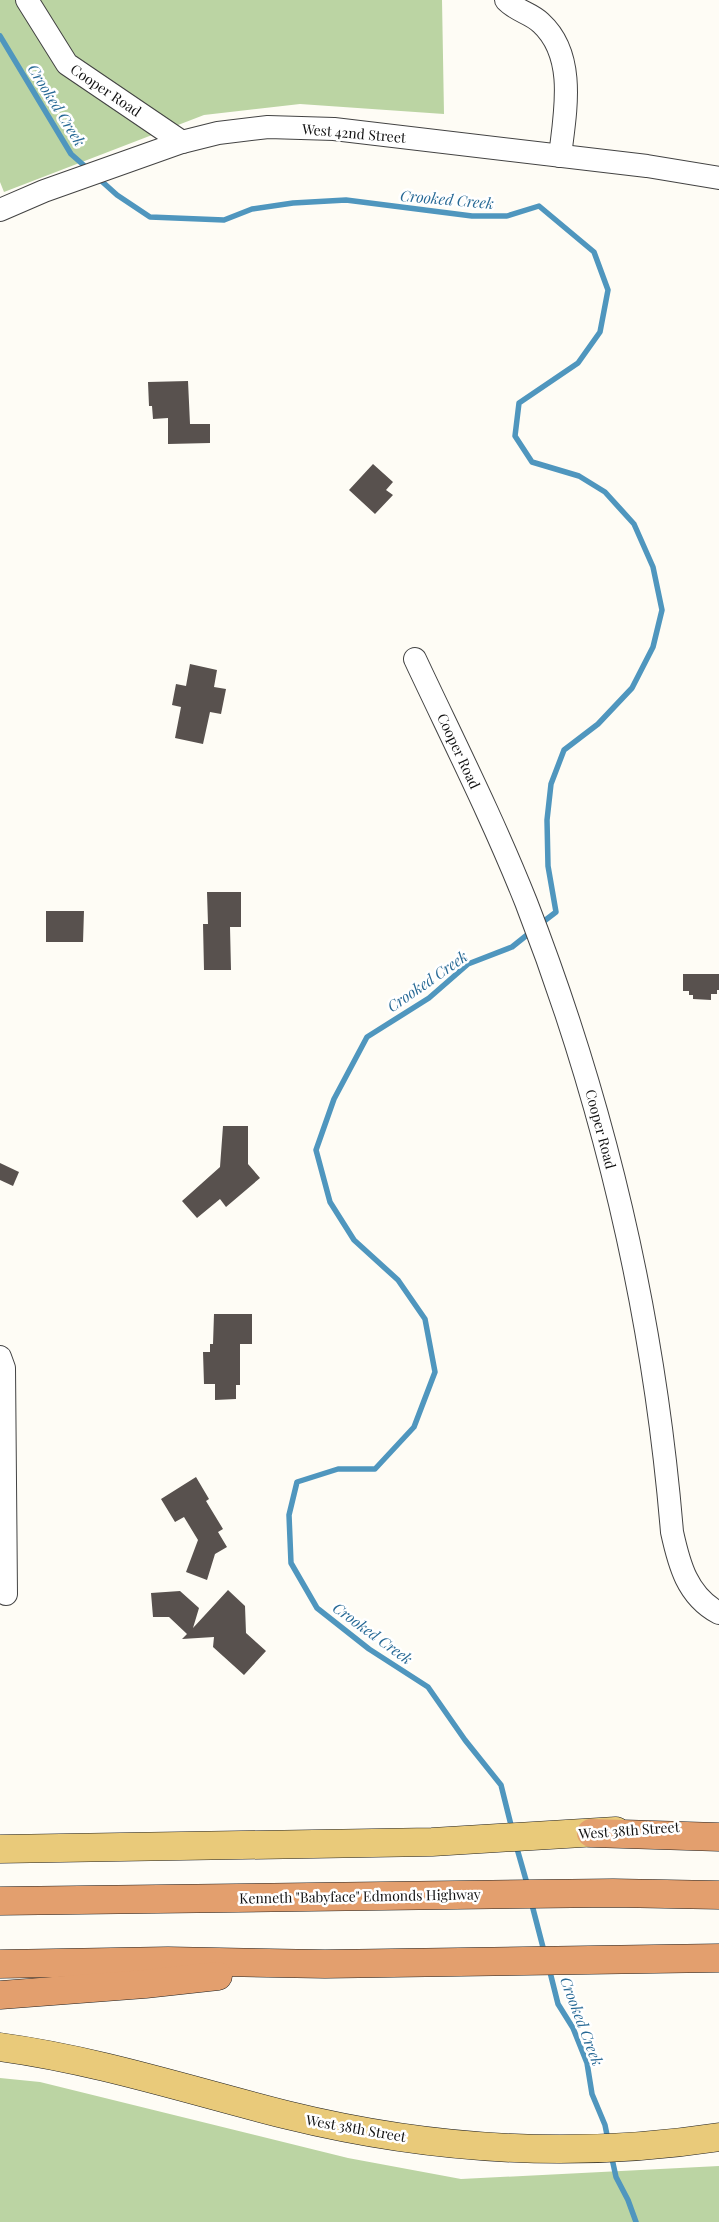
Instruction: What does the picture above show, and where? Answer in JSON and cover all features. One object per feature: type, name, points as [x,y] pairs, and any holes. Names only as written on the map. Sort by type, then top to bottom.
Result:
[{"type":"highway","points":[[591,1833],[719,1837]]},
{"type":"highway","name":"Kenneth \"Babyface\" Edmonds Highway","points":[[0,1901],[451,1894],[613,1893],[719,1895]]},
{"type":"highway","points":[[0,1964],[168,1961],[325,1964],[719,1958]]},
{"type":"highway","points":[[0,1995],[161,1983],[325,1964]]},
{"type":"main road","name":"West 38th Street","points":[[0,1849],[432,1842],[719,1824]]},
{"type":"main road","name":"West 38th Street","points":[[0,2047],[100,2066],[289,2116],[374,2132],[455,2144],[491,2148],[612,2149],[706,2139]]},
{"type":"street","name":"Cooper Road","points":[[27,0],[67,64],[182,142]]},
{"type":"street","points":[[506,0],[511,6],[540,22],[555,39],[567,92],[560,156]]},
{"type":"street","name":"West 42nd Street","points":[[0,210],[44,191],[182,142],[251,128],[318,127],[648,166],[719,178]]},
{"type":"street","name":"Cooper Road","points":[[415,659],[480,796],[526,902],[590,1089],[629,1239],[656,1388],[672,1532],[676,1550],[682,1571],[691,1587],[696,1594],[719,1613]]},
{"type":"street","points":[[0,1357],[4,1368],[6,1594]]},
{"type":"green space","points":[[0,0],[442,0],[444,114],[300,104],[204,115],[4,192],[0,182]]},
{"type":"green space","points":[[0,2078],[40,2082],[348,2158],[461,2179],[719,2166],[719,2222],[0,2222]]},
{"type":"building","points":[[188,381],[190,424],[210,424],[210,443],[168,444],[168,418],[153,419],[152,406],[149,406],[148,382]]},
{"type":"building","points":[[373,464],[393,482],[386,490],[393,495],[375,514],[349,490]]},
{"type":"building","points":[[190,664],[217,670],[214,687],[226,689],[221,714],[210,712],[203,744],[175,738],[181,707],[172,705],[176,684],[186,686]]},
{"type":"building","points":[[207,892],[241,892],[241,927],[230,927],[231,970],[204,970],[203,924],[208,924]]},
{"type":"building","points":[[46,911],[84,911],[83,942],[46,942]]},
{"type":"building","points":[[683,974],[719,974],[719,990],[717,990],[717,994],[711,994],[711,1000],[693,999],[693,995],[689,995],[689,991],[683,991]]},
{"type":"building","points":[[223,1126],[248,1126],[248,1164],[260,1178],[226,1207],[220,1199],[197,1218],[182,1201],[220,1167]]},
{"type":"building","points":[[0,1163],[19,1172],[13,1186],[0,1180]]},
{"type":"building","points":[[214,1314],[252,1314],[252,1344],[240,1344],[240,1385],[236,1385],[236,1399],[215,1400],[215,1384],[204,1384],[203,1352],[210,1352],[210,1344],[213,1344]]},
{"type":"building","points":[[196,1477],[209,1499],[206,1501],[223,1529],[218,1532],[227,1547],[215,1554],[207,1580],[186,1572],[198,1540],[184,1517],[175,1522],[161,1499]]},
{"type":"building","points":[[228,1590],[245,1606],[246,1633],[266,1651],[244,1675],[213,1647],[214,1637],[182,1639],[187,1634],[169,1617],[153,1617],[151,1593],[180,1591],[199,1608],[193,1628]]},
{"type":"waterway","name":"Crooked Creek","points":[[0,36],[71,154],[88,169]]},
{"type":"waterway","name":"Crooked Creek","points":[[97,177],[117,195],[150,217],[224,220],[252,209],[293,203],[346,200],[472,216],[507,216],[539,206],[594,252],[608,290],[600,332],[578,363],[519,403],[515,436],[532,462],[579,476],[605,492],[634,524],[653,567],[662,610],[653,647],[632,688],[598,724],[564,750],[551,784],[547,820],[548,866],[556,912],[539,925]]},
{"type":"waterway","name":"Crooked Creek","points":[[512,1829],[501,1785],[465,1740],[428,1687],[369,1649],[317,1608],[291,1563],[289,1515],[297,1482],[338,1469],[375,1469],[414,1427],[435,1372],[425,1319],[398,1280],[354,1240],[330,1202],[316,1150],[334,1099],[367,1037],[429,998],[468,964],[512,947],[532,931]]},
{"type":"waterway","name":"Crooked Creek","points":[[516,1845],[528,1887]]},
{"type":"waterway","name":"Crooked Creek","points":[[531,1901],[545,1955]]},
{"type":"waterway","name":"Crooked Creek","points":[[549,1968],[558,2004],[573,2028],[587,2063],[592,2094],[605,2125],[608,2140]]},
{"type":"waterway","name":"Crooked Creek","points":[[611,2154],[616,2177],[628,2200],[636,2222]]}]
